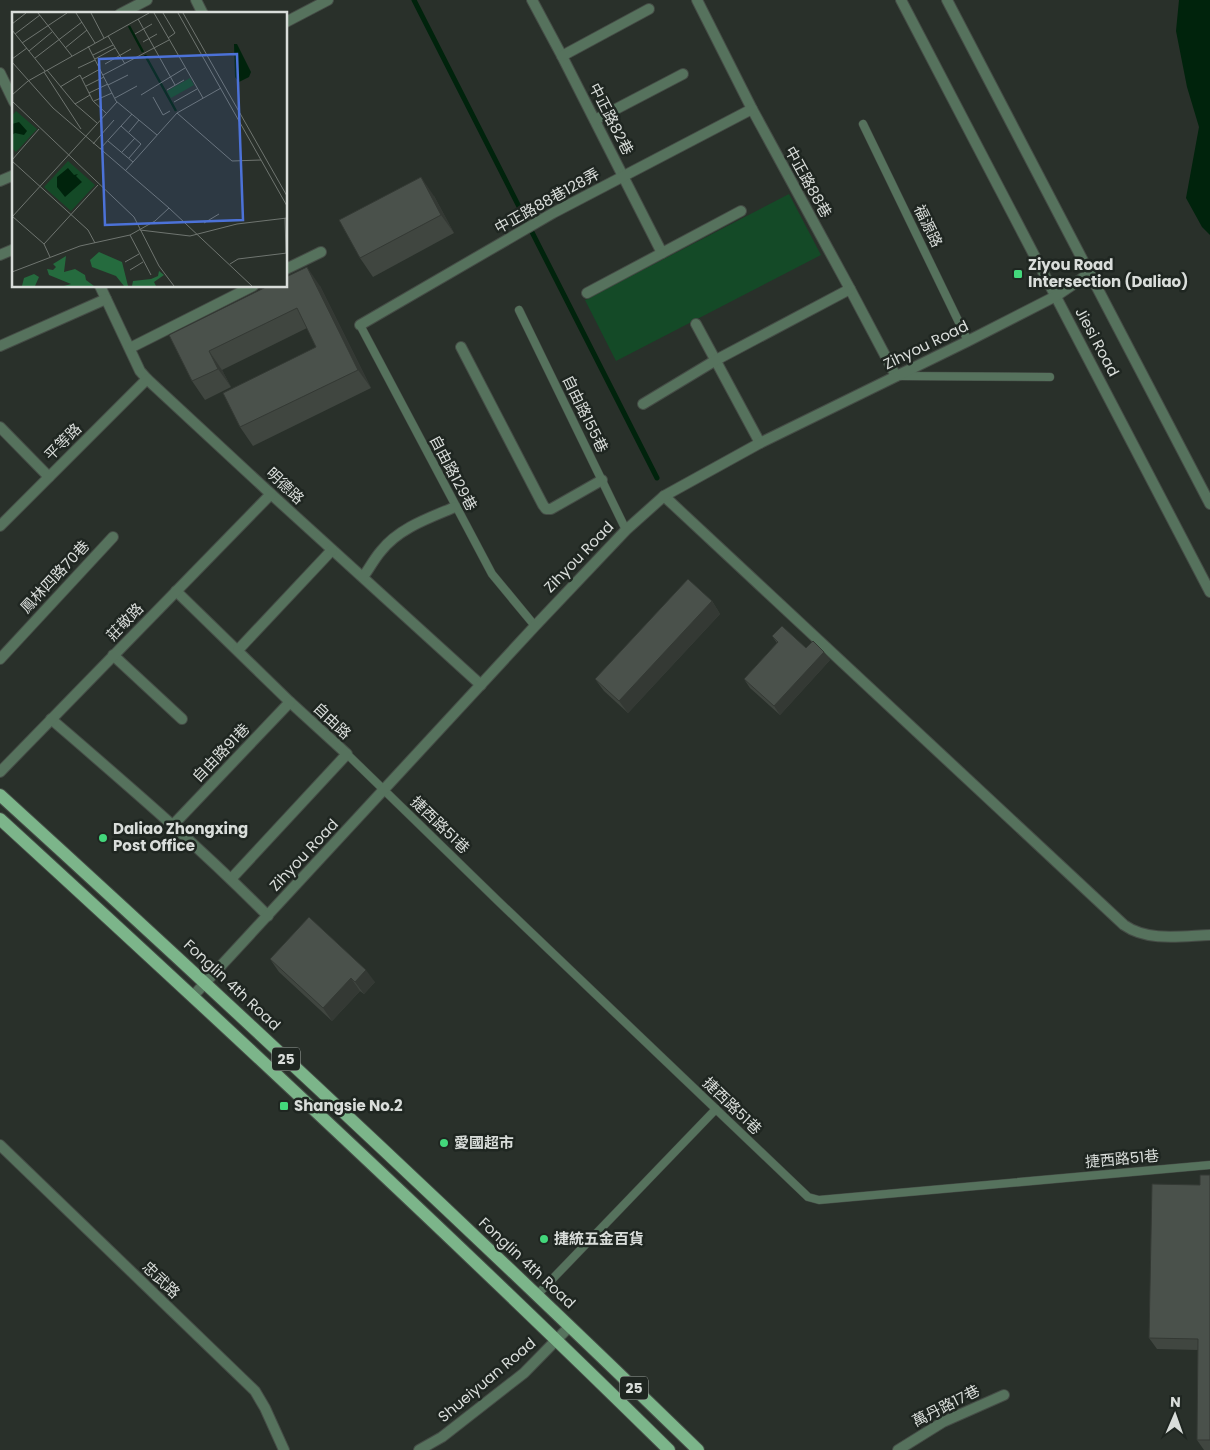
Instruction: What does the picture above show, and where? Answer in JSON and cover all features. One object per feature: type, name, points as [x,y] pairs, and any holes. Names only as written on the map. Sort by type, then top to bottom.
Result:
[{"type":"main road","name":"Fonglin 4th Road","points":[[0,795],[206,983],[570,1326]]},
{"type":"main road","name":"25","points":[[0,819],[193,996],[557,1340],[669,1450]]},
{"type":"main road","name":"25","points":[[570,1326],[698,1450]]},
{"type":"street","points":[[124,12],[147,0]]},
{"type":"street","points":[[196,0],[203,12]]},
{"type":"street","points":[[288,21],[328,0]]},
{"type":"street","name":"中正路82巷","points":[[532,0],[662,252]]},
{"type":"street","name":"中正路88巷","points":[[696,0],[752,109],[896,376]]},
{"type":"street","name":"Jiesi Road","points":[[901,0],[1210,592]]},
{"type":"street","name":"Jiesi Road","points":[[947,0],[1210,504]]},
{"type":"street","points":[[562,56],[649,9]]},
{"type":"street","points":[[0,73],[4,95]]},
{"type":"street","points":[[595,120],[683,74]]},
{"type":"street","name":"中正路88巷128弄","points":[[360,325],[553,213],[752,109]]},
{"type":"street","points":[[0,181],[12,176]]},
{"type":"street","points":[[587,293],[742,211]]},
{"type":"street","points":[[0,255],[12,250]]},
{"type":"street","points":[[288,268],[321,252]]},
{"type":"street","name":"Zihyou Road","points":[[193,996],[535,626],[626,530],[664,496],[760,443],[1056,296],[1090,273]]},
{"type":"street","name":"明德路","points":[[101,288],[140,371],[146,379],[481,685]]},
{"type":"street","points":[[130,348],[248,288]]},
{"type":"street","points":[[643,404],[716,360],[850,289]]},
{"type":"street","points":[[0,346],[106,299]]},
{"type":"street","points":[[696,324],[760,443]]},
{"type":"street","points":[[461,347],[546,509],[551,509],[602,480]]},
{"type":"street","name":"平等路","points":[[0,526],[146,379]]},
{"type":"street","points":[[0,427],[49,477]]},
{"type":"street","name":"莊敬路","points":[[0,772],[271,494]]},
{"type":"street","points":[[664,496],[1124,925],[1132,931],[1160,936],[1210,935]]},
{"type":"street","points":[[363,578],[381,550],[394,538],[412,526],[455,507]]},
{"type":"street","name":"鳳林四路70巷","points":[[0,659],[113,537]]},
{"type":"street","points":[[238,650],[332,550]]},
{"type":"street","name":"自由路","points":[[176,591],[346,754],[231,879]]},
{"type":"street","points":[[113,655],[182,719]]},
{"type":"street","name":"自由路91巷","points":[[173,825],[290,702]]},
{"type":"street","points":[[51,719],[173,825],[268,916]]},
{"type":"street","name":"忠武路","points":[[0,1146],[255,1391],[284,1450]]},
{"type":"street","name":"Shueiyuan Road","points":[[419,1450],[442,1436],[524,1373],[570,1326]]},
{"type":"street","name":"萬丹路17巷","points":[[902,1449],[943,1422],[1004,1395]]},
{"type":"lane","name":"福源路","points":[[863,124],[968,341]]},
{"type":"lane","name":"自由路155巷","points":[[519,310],[626,530]]},
{"type":"lane","name":"自由路129巷","points":[[360,325],[492,574],[535,626]]},
{"type":"lane","points":[[896,376],[1050,377]]},
{"type":"lane","name":"捷西路51巷","points":[[346,754],[808,1197],[819,1200],[1210,1164]]},
{"type":"lane","points":[[537,1294],[716,1109]]},
{"type":"shaded area","points":[[1179,0],[1210,0],[1210,235],[1202,227],[1186,198],[1199,127],[1187,87],[1176,31]]},
{"type":"shaded area","points":[[789,194],[821,255],[616,361],[585,300]]},
{"type":"building","points":[[421,177],[441,215],[360,258],[339,220]]},
{"type":"building","points":[[307,267],[358,370],[240,427],[223,393],[316,347],[297,308],[209,351],[218,369],[192,381],[169,335],[264,288],[288,288],[288,276]]},
{"type":"building","points":[[688,579],[712,601],[619,701],[595,679]]},
{"type":"building","points":[[782,626],[806,648],[813,641],[824,652],[774,706],[744,679],[778,642],[772,636]]},
{"type":"building","points":[[309,917],[366,970],[355,982],[351,978],[323,1008],[270,959]]},
{"type":"building","points":[[1200,1175],[1210,1175],[1210,1440],[1197,1440],[1198,1339],[1149,1338],[1152,1184],[1200,1185]]},
{"type":"waterway","points":[[414,0],[657,478]]},
{"type":"place","name":"Ziyou Road Intersection (Daliao)","points":[[1018,274]]},
{"type":"place","name":"Daliao Zhongxing Post Office","points":[[103,838]]},
{"type":"place","name":"Shangsie No.2","points":[[284,1106]]},
{"type":"place","name":"愛國超市","points":[[444,1143]]},
{"type":"place","name":"捷統五金百貨","points":[[544,1239]]}]
